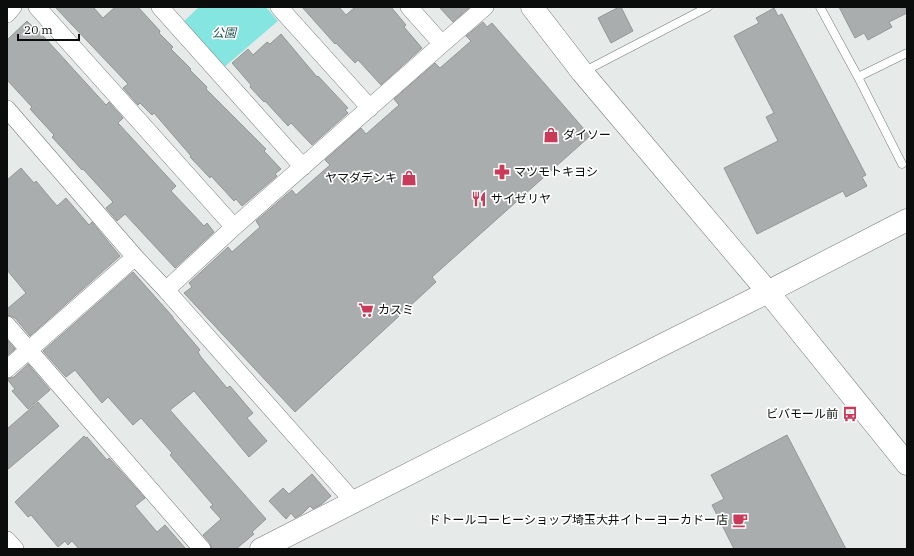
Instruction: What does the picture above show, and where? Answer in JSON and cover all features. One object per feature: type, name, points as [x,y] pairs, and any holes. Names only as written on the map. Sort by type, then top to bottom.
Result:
[{"type":"street","points":[[7,14],[13,7]]},
{"type":"street","points":[[37,7],[234,227]]},
{"type":"street","points":[[160,7],[303,167]]},
{"type":"street","points":[[279,7],[370,108]]},
{"type":"street","points":[[409,7],[442,44]]},
{"type":"street","points":[[166,290],[234,227],[485,7]]},
{"type":"street","points":[[532,7],[582,72],[768,292],[907,464]]},
{"type":"street","points":[[7,109],[135,258],[166,290],[353,501]]},
{"type":"street","points":[[261,549],[907,220]]},
{"type":"street","points":[[7,369],[135,258]]},
{"type":"street","points":[[7,325],[202,549]]},
{"type":"street","points":[[7,540],[15,549]]},
{"type":"lane","points":[[582,72],[708,7]]},
{"type":"lane","points":[[820,7],[858,77],[902,164]]},
{"type":"lane","points":[[858,77],[907,53]]},
{"type":"green space","name":"公園","points":[[199,7],[266,7],[278,21],[222,69],[181,24]]},
{"type":"building","points":[[55,7],[93,7],[103,18],[115,7],[138,7],[160,31],[159,33],[173,47],[171,49],[207,87],[206,89],[266,149],[264,151],[281,169],[275,174],[277,176],[242,206],[236,199],[234,201],[211,176],[210,178],[190,157],[191,156],[154,113],[152,115],[140,103],[138,105],[123,88],[128,84]]},
{"type":"building","points":[[302,7],[339,7],[346,15],[355,7],[391,7],[406,25],[404,27],[422,48],[381,85],[358,60],[355,63],[336,43],[335,44]]},
{"type":"building","points":[[439,7],[470,7],[453,22]]},
{"type":"building","points":[[621,7],[633,31],[611,43],[598,18]]},
{"type":"building","points":[[839,7],[907,7],[907,13],[889,22],[892,27],[868,40],[864,33],[855,38]]},
{"type":"building","points":[[774,8],[778,16],[782,14],[866,175],[862,177],[867,186],[846,197],[843,191],[757,234],[724,168],[778,141],[766,117],[774,113],[734,36],[759,23],[756,18]]},
{"type":"building","points":[[27,21],[34,28],[35,27],[106,105],[109,102],[123,118],[118,123],[176,186],[171,191],[204,226],[207,223],[214,232],[175,268],[125,214],[117,221],[106,208],[113,202],[52,137],[54,135],[30,109],[32,107],[7,80],[7,40]]},
{"type":"building","points":[[483,22],[487,27],[492,23],[590,136],[432,277],[436,282],[295,412],[184,293],[192,287],[189,283],[228,247],[232,252],[260,227],[256,221],[292,190],[296,195],[330,165],[325,160],[361,128],[366,134],[399,105],[394,99],[435,63],[440,68],[471,41],[466,36]]},
{"type":"building","points":[[281,34],[317,77],[318,76],[348,108],[345,110],[348,113],[312,145],[291,123],[288,126],[265,101],[264,102],[250,87],[251,85],[232,63],[248,49],[253,55],[267,42],[270,44]]},
{"type":"building","points":[[21,168],[34,183],[36,181],[57,206],[66,198],[89,225],[92,222],[120,256],[30,336],[15,318],[7,315],[7,309],[26,293],[7,270],[7,180]]},
{"type":"building","points":[[133,272],[200,350],[198,352],[201,357],[227,388],[230,386],[253,413],[247,418],[267,441],[249,457],[194,391],[170,410],[266,519],[252,532],[254,534],[236,549],[212,549],[210,543],[203,535],[221,519],[210,507],[213,505],[170,455],[172,453],[141,418],[133,425],[108,397],[102,403],[75,370],[66,377],[43,351]]},
{"type":"building","points":[[7,340],[15,349],[7,356]]},
{"type":"building","points":[[28,364],[50,390],[28,409],[12,391],[15,389],[7,379],[14,377]]},
{"type":"building","points":[[38,402],[59,426],[7,470],[7,429]]},
{"type":"building","points":[[787,435],[846,549],[734,549],[712,505],[724,499],[711,475]]},
{"type":"building","points":[[84,436],[86,438],[87,437],[107,460],[109,458],[145,498],[135,506],[157,532],[165,525],[186,549],[79,549],[72,541],[68,545],[65,541],[58,547],[31,515],[28,517],[15,502]]},
{"type":"building","points":[[312,474],[331,496],[322,504],[313,509],[310,506],[302,514],[295,518],[291,513],[286,519],[269,501],[283,488],[289,494]]},
{"type":"place","name":"ダイソー","points":[[551,135]]},
{"type":"place","name":"マツモトキヨシ","points":[[502,172]]},
{"type":"place","name":"ヤマダデンキ","points":[[409,178]]},
{"type":"place","name":"サイゼリヤ","points":[[479,199]]},
{"type":"place","name":"カスミ","points":[[366,310]]},
{"type":"place","name":"ビバモール前","points":[[850,414]]},
{"type":"place","name":"ドトールコーヒーショップ埼玉大井イトーヨーカドー店","points":[[740,520]]}]
